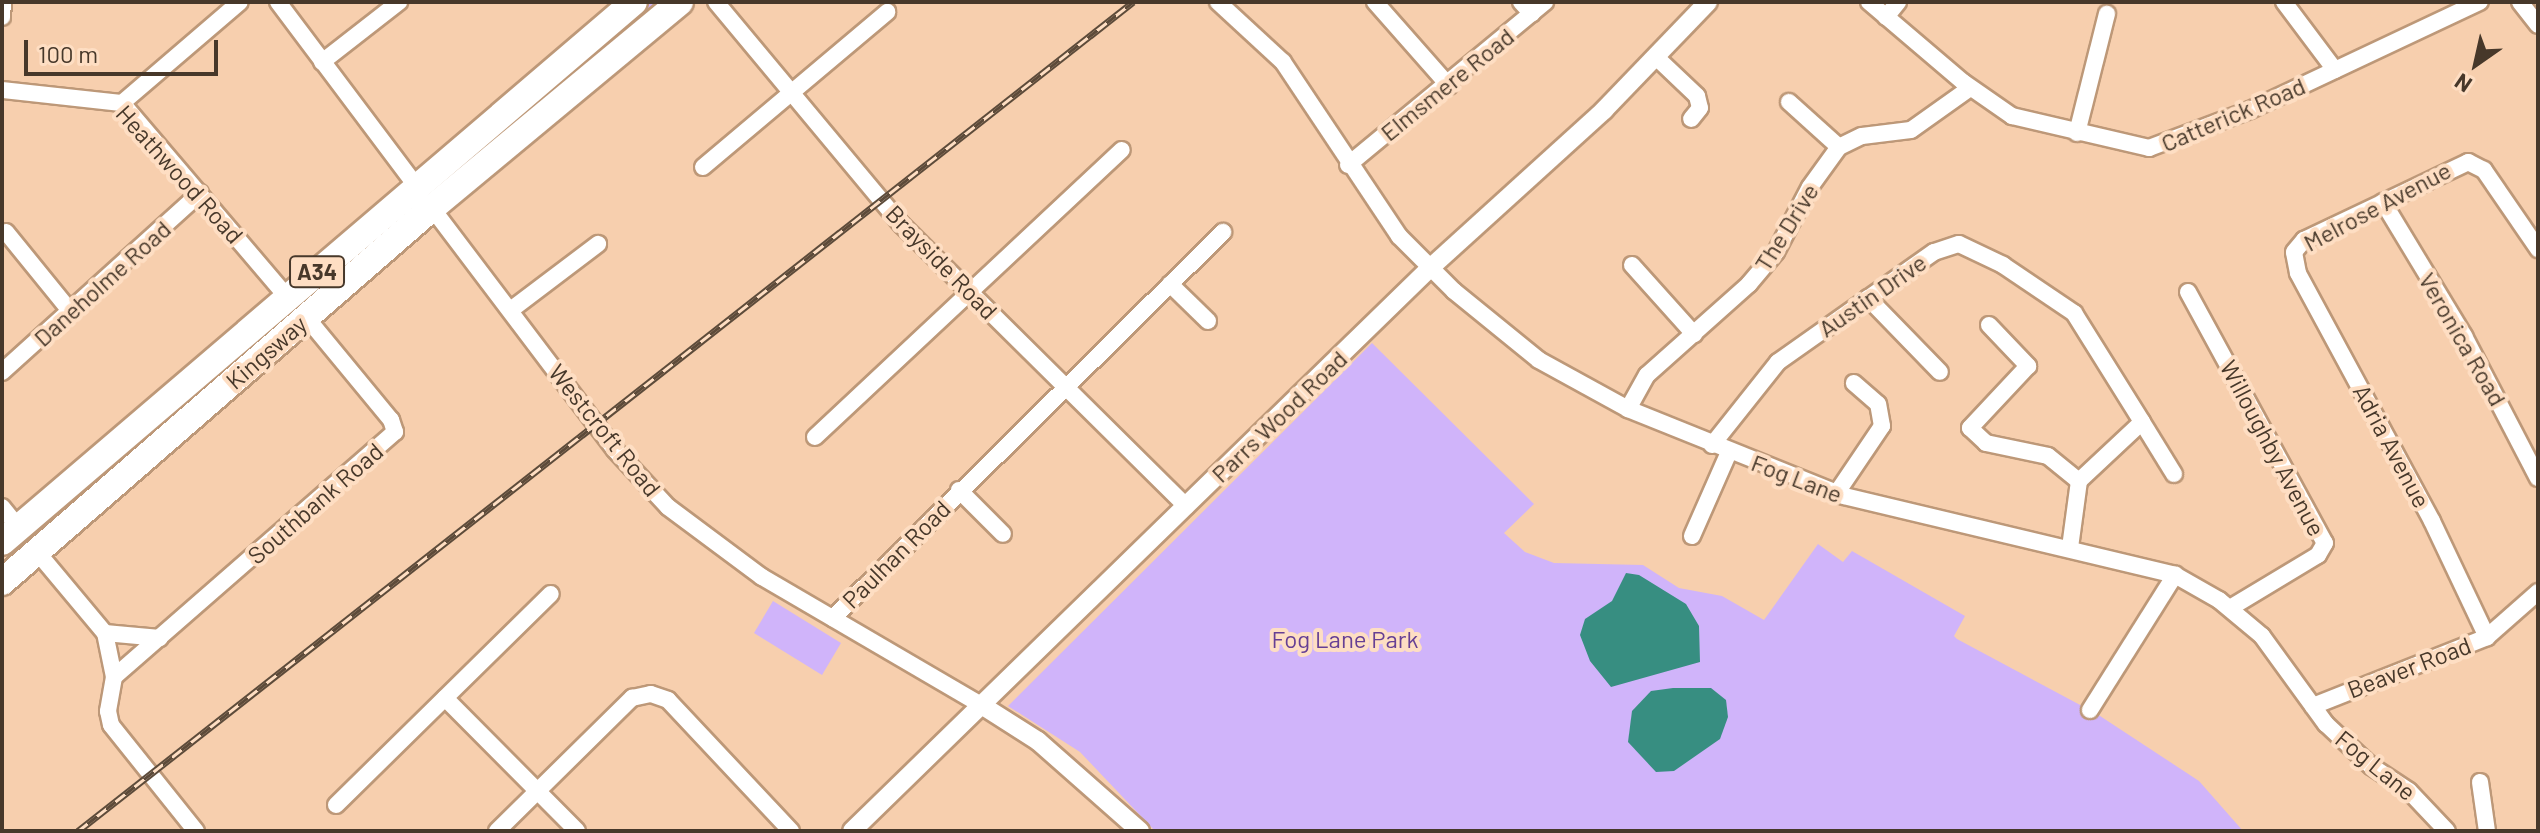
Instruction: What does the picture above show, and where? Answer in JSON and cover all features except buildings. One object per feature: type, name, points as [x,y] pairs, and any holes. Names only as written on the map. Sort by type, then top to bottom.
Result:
[{"type":"highway","name":"Kingsway","points":[[2,582],[38,553],[297,308],[416,186],[634,2]]},
{"type":"highway","name":"Kingsway","points":[[11,535],[297,308],[432,208],[680,2]]},
{"type":"street","points":[[2,17],[3,2]]},
{"type":"street","points":[[122,103],[240,2]]},
{"type":"street","points":[[278,2],[416,186]]},
{"type":"street","points":[[322,62],[399,2]]},
{"type":"street","name":"Brayside Road","points":[[716,2],[902,225],[1186,506]]},
{"type":"street","name":"Fog Lane","points":[[1218,2],[1283,62],[1348,165],[1399,236],[1430,268],[1524,349],[1628,409],[1836,494],[2175,575],[2230,608],[2262,636],[2313,706],[2360,757],[2409,791],[2447,831]]},
{"type":"street","points":[[1375,2],[1449,86]]},
{"type":"street","name":"Elmsmere Road","points":[[1348,165],[1449,86],[1527,8],[1545,2]]},
{"type":"street","name":"Parrs Wood Road","points":[[852,831],[1430,268],[1657,58],[1708,2]]},
{"type":"street","name":"Catterick Road","points":[[1869,2],[1970,88],[2017,119],[2130,146],[2162,146],[2335,70],[2451,8],[2480,2]]},
{"type":"street","points":[[1886,17],[1898,2]]},
{"type":"street","points":[[2284,2],[2335,70]]},
{"type":"street","points":[[2520,2],[2538,25]]},
{"type":"street","points":[[703,167],[887,12]]},
{"type":"street","points":[[2077,133],[2107,14]]},
{"type":"street","points":[[1657,58],[1697,96],[1700,108],[1691,119]]},
{"type":"street","points":[[1789,102],[1839,147],[1862,136],[1911,130],[1970,88]]},
{"type":"street","name":"Heathwood Road","points":[[2,90],[122,103],[297,308]]},
{"type":"street","name":"The Drive","points":[[1628,409],[1647,375],[1694,334],[1776,252],[1810,187],[1839,147]]},
{"type":"street","points":[[815,437],[1122,150]]},
{"type":"street","name":"Melrose Avenue","points":[[2294,258],[2304,240],[2468,162],[2484,170],[2538,249]]},
{"type":"street","name":"Daneholme Road","points":[[2,372],[200,193]]},
{"type":"street","name":"Veronica Road","points":[[2383,202],[2464,336],[2538,478]]},
{"type":"street","name":"Westcroft Road","points":[[432,208],[512,309],[615,450],[668,507],[706,539],[983,706]]},
{"type":"street","points":[[6,232],[71,312]]},
{"type":"street","name":"Paulhan Road","points":[[833,618],[1223,232]]},
{"type":"street","points":[[512,309],[598,244]]},
{"type":"street","name":"Austin Drive","points":[[1712,445],[1778,362],[1934,252],[1959,244],[1981,252],[2074,313],[2174,474]]},
{"type":"street","name":"Adria Avenue","points":[[2294,258],[2487,637]]},
{"type":"street","points":[[1632,265],[1694,334]]},
{"type":"street","points":[[1170,284],[1208,321]]},
{"type":"street","name":"Willoughby Avenue","points":[[2188,292],[2325,543],[2318,555],[2230,608]]},
{"type":"street","points":[[1868,298],[1940,372]]},
{"type":"street","name":"Southbank Road","points":[[114,677],[395,432],[391,420],[297,308]]},
{"type":"street","points":[[1989,325],[2028,366],[1970,428],[1986,443],[2048,456],[2079,481]]},
{"type":"street","points":[[1836,494],[1882,426],[1878,404],[1854,383]]},
{"type":"street","points":[[2070,548],[2079,481],[2142,422]]},
{"type":"street","points":[[1692,536],[1729,452]]},
{"type":"street","name":"Paulhan Road","points":[[959,490],[1003,534]]},
{"type":"street","points":[[2,507],[11,535]]},
{"type":"street","points":[[38,553],[105,633],[114,677],[108,711],[111,725],[196,831]]},
{"type":"street","points":[[2090,710],[2175,575]]},
{"type":"street","name":"Beaver Road","points":[[2313,706],[2487,637],[2538,592]]},
{"type":"street","points":[[336,805],[551,594]]},
{"type":"street","points":[[105,633],[160,638]]},
{"type":"street","points":[[497,831],[632,698],[651,694],[668,700],[791,831]]},
{"type":"street","points":[[445,698],[577,831]]},
{"type":"street","points":[[983,706],[1047,749],[1140,831]]},
{"type":"street","points":[[2480,782],[2487,831]]},
{"type":"green space","points":[[652,2],[666,2],[465,173],[459,166]]},
{"type":"green space","name":"Fog Lane Park","points":[[1372,343],[1534,504],[1504,533],[1525,552],[1554,563],[1643,565],[1679,588],[1722,596],[1764,620],[1818,544],[1843,562],[1852,551],[1965,616],[1954,636],[1957,639],[2097,714],[2199,781],[2243,831],[1155,831],[1080,752],[1008,706]]},
{"type":"green space","points":[[773,601],[841,643],[822,675],[754,633]]},
{"type":"water","points":[[1626,573],[1639,575],[1686,604],[1699,626],[1700,662],[1611,687],[1590,661],[1580,635],[1585,619],[1612,601]]},
{"type":"water","points":[[1711,688],[1726,700],[1728,717],[1720,739],[1674,771],[1656,772],[1628,742],[1632,711],[1651,691]]},
{"type":"railway","points":[[78,831],[1133,2]]}]
